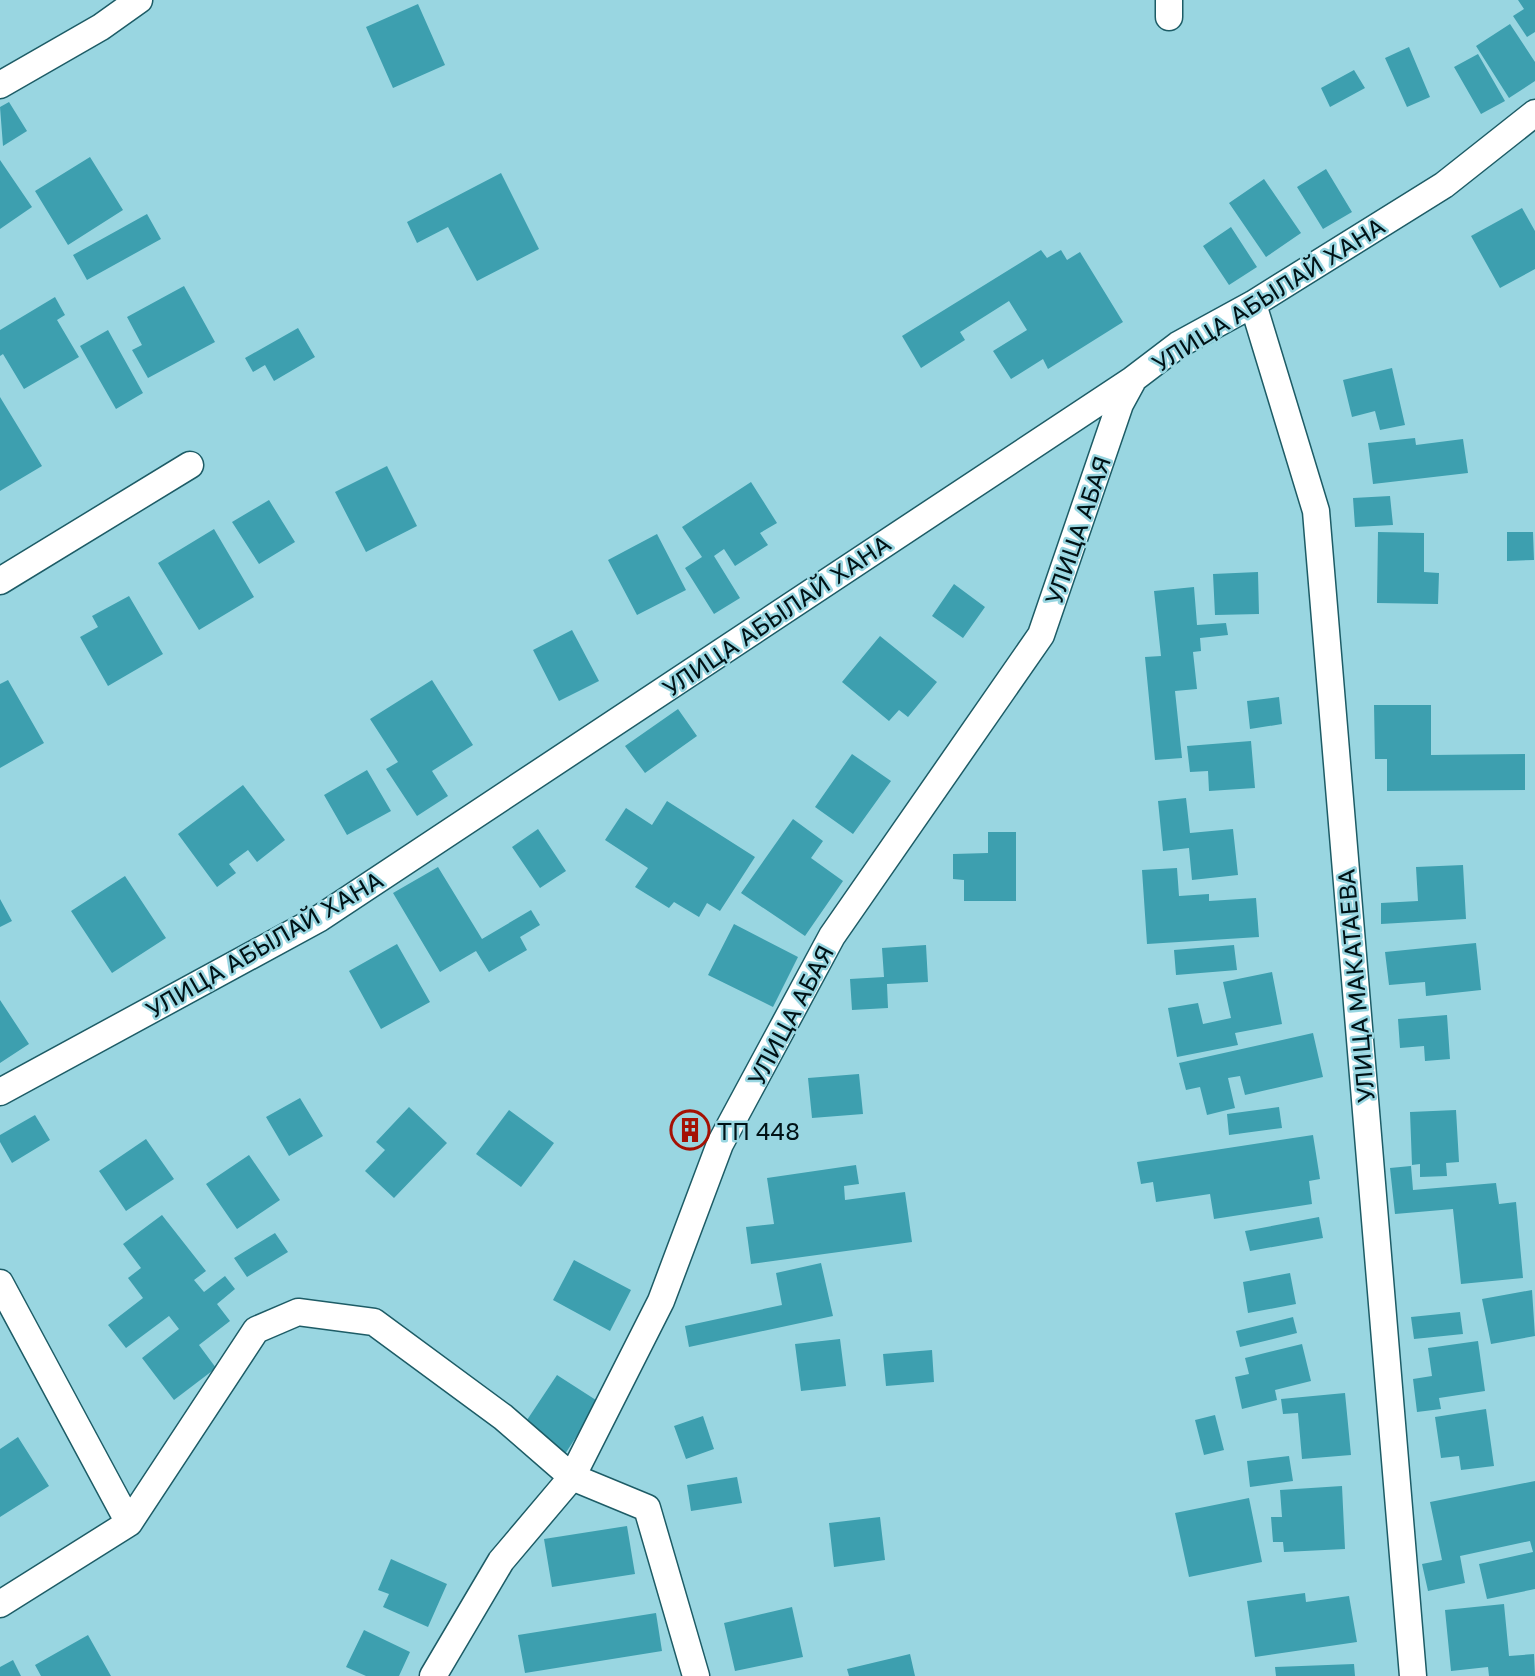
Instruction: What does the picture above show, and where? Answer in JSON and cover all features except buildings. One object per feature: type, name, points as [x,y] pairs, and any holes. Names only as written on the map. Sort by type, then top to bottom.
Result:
[{"type":"street","points":[[0,85],[101,27],[139,0]]},
{"type":"street","name":"УЛИЦА АБЫЛАЙ ХАНА","points":[[0,1092],[320,918],[1132,380],[1178,345],[1253,304],[1444,185],[1535,113]]},
{"type":"street","name":"УЛИЦА МАКАТАЕВА","points":[[1253,304],[1316,511],[1413,1676]]},
{"type":"street","name":"УЛИЦА АБАЯ","points":[[433,1676],[501,1561],[572,1477],[661,1301],[720,1144],[832,936],[1041,635],[1120,404],[1132,380]]},
{"type":"street","points":[[0,581],[190,465]]},
{"type":"street","points":[[0,1283],[129,1523]]},
{"type":"street","points":[[0,1604],[129,1523],[256,1330],[299,1312],[374,1322],[503,1417],[572,1477],[647,1508],[696,1676]]},
{"type":"place","name":"ТП 448","points":[[690,1130]]}]
